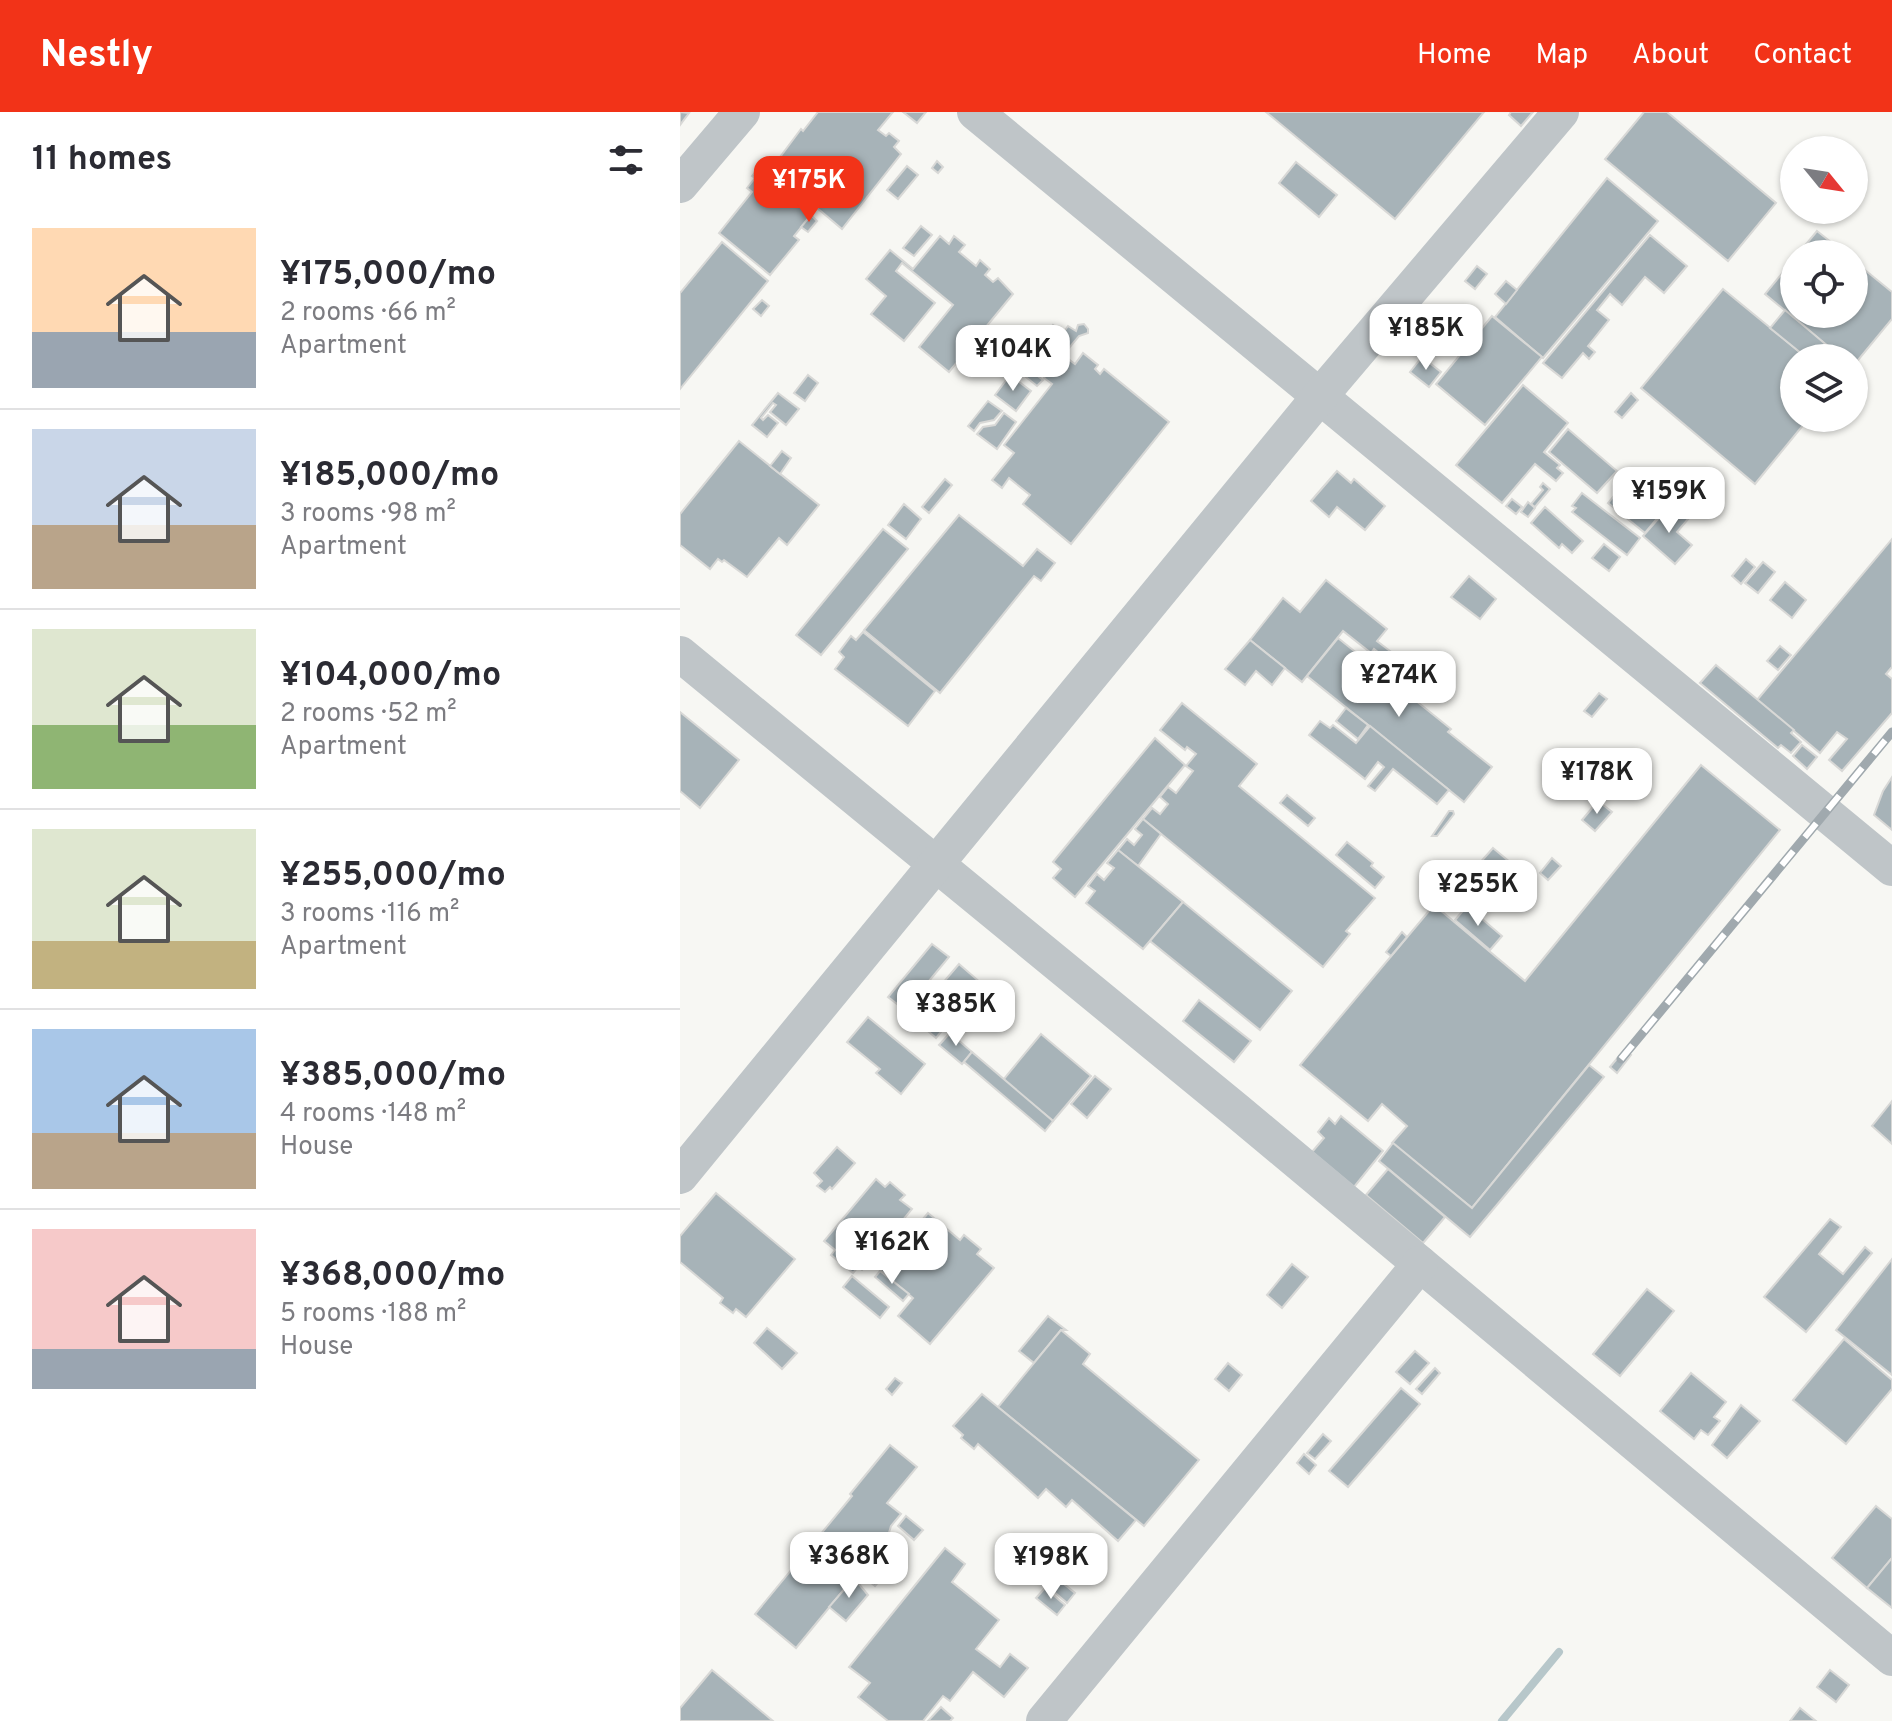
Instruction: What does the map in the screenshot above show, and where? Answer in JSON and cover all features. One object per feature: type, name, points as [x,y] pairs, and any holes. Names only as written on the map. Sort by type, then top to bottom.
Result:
[{"type":"lane","points":[[680,185],[742,112]]},
{"type":"lane","points":[[975,112],[1892,868]]},
{"type":"lane","points":[[680,1176],[1320,396],[1561,112]]},
{"type":"lane","points":[[680,654],[1892,1658]]},
{"type":"lane","points":[[1044,1721],[1420,1264]]},
{"type":"building","points":[[680,112],[689,113],[680,125]]},
{"type":"building","points":[[818,112],[893,112],[878,130],[886,136],[889,133],[899,141],[894,147],[901,154],[842,229],[817,208],[794,236],[799,240],[770,275],[719,233],[752,192],[747,188],[755,178],[752,176],[766,159],[774,165]]},
{"type":"building","points":[[903,112],[926,112],[917,123]]},
{"type":"building","points":[[1266,112],[1484,112],[1395,219]]},
{"type":"building","points":[[1511,112],[1533,112],[1521,126],[1509,115]]},
{"type":"building","points":[[1644,112],[1667,112],[1776,203],[1728,261],[1605,159]]},
{"type":"building","points":[[937,161],[943,167],[938,173],[932,168]]},
{"type":"building","points":[[1296,162],[1337,195],[1319,217],[1279,183]]},
{"type":"building","points":[[907,166],[918,175],[898,199],[887,190]]},
{"type":"building","points":[[1607,178],[1658,221],[1543,358],[1495,317]]},
{"type":"building","points":[[811,215],[817,221],[808,232],[801,227]]},
{"type":"building","points":[[921,226],[932,235],[914,256],[903,248]]},
{"type":"building","points":[[1817,231],[1828,240],[1810,240]]},
{"type":"building","points":[[1650,235],[1687,266],[1664,293],[1645,277],[1622,305],[1610,294],[1597,310],[1609,320],[1588,346],[1595,352],[1589,359],[1583,353],[1562,378],[1543,363]]},
{"type":"building","points":[[940,236],[949,244],[954,236],[965,245],[959,252],[976,266],[980,260],[990,269],[985,275],[993,282],[998,278],[1013,294],[949,372],[919,347],[953,305],[902,263],[896,271],[935,303],[904,341],[871,314],[886,296],[866,279],[890,250],[913,269]]},
{"type":"building","points":[[722,242],[768,281],[680,389],[680,293]]},
{"type":"building","points":[[1477,266],[1487,274],[1475,289],[1465,281]]},
{"type":"building","points":[[1868,272],[1892,292],[1892,319],[1868,348],[1868,344],[1825,344],[1806,328],[1868,328]]},
{"type":"building","points":[[1780,276],[1780,306],[1765,294]]},
{"type":"building","points":[[1506,281],[1517,290],[1506,304],[1495,294]]},
{"type":"building","points":[[1723,289],[1790,344],[1780,344],[1780,432],[1798,432],[1755,484],[1641,388]]},
{"type":"building","points":[[762,300],[769,306],[761,316],[753,309]]},
{"type":"building","points":[[1453,309],[1462,317],[1446,337],[1436,328]]},
{"type":"building","points":[[1492,316],[1542,357],[1485,425],[1436,384]]},
{"type":"building","points":[[1780,316],[1780,328],[1806,328],[1825,344],[1790,344],[1770,328]]},
{"type":"building","points":[[1084,324],[1088,333],[1079,336],[1063,355],[1075,364],[1083,353],[1098,365],[1095,369],[1100,374],[1104,369],[1169,422],[1071,544],[1023,504],[1030,495],[1009,478],[1002,488],[992,480],[1014,453],[1004,445],[1052,384],[1044,378],[1047,373],[1026,357],[1053,325],[1063,333],[1068,326],[1076,331],[1078,325]]},
{"type":"building","points":[[1422,357],[1441,372],[1429,387],[1410,372]]},
{"type":"building","points":[[1021,363],[1043,380],[1037,386],[1016,369]]},
{"type":"building","points":[[808,375],[818,383],[805,401],[794,393]]},
{"type":"building","points":[[1010,375],[1031,391],[1016,411],[995,395]]},
{"type":"building","points":[[1523,385],[1568,423],[1544,452],[1560,465],[1557,468],[1563,473],[1556,481],[1535,464],[1502,503],[1456,465]]},
{"type":"building","points":[[778,393],[799,409],[786,425],[770,412],[776,405],[773,403],[761,418],[763,420],[768,415],[778,423],[767,437],[752,425]]},
{"type":"building","points":[[1631,393],[1638,400],[1622,418],[1615,412]]},
{"type":"building","points":[[988,401],[1002,411],[994,420],[980,423],[974,431],[968,426]]},
{"type":"building","points":[[1004,413],[1016,422],[997,449],[977,434],[983,427],[995,425]]},
{"type":"building","points":[[1568,429],[1617,471],[1597,493],[1549,452]]},
{"type":"building","points":[[739,441],[819,505],[787,545],[779,538],[747,577],[724,560],[718,559],[710,569],[680,545],[680,514]]},
{"type":"building","points":[[782,451],[791,458],[780,474],[770,466]]},
{"type":"building","points":[[1337,471],[1351,483],[1354,479],[1385,506],[1365,530],[1337,507],[1329,517],[1311,501]]},
{"type":"building","points":[[945,479],[952,485],[929,513],[922,507]]},
{"type":"building","points":[[1628,479],[1642,490],[1648,482],[1661,493],[1654,501],[1665,509],[1645,533],[1608,503]]},
{"type":"building","points":[[1543,483],[1550,489],[1535,507],[1531,504],[1543,490],[1540,487]]},
{"type":"building","points":[[1582,493],[1640,538],[1627,555],[1572,512],[1576,508],[1572,506]]},
{"type":"building","points":[[1512,499],[1522,507],[1516,514],[1506,506]]},
{"type":"building","points":[[1528,502],[1535,508],[1528,517],[1521,512]]},
{"type":"building","points":[[904,504],[921,519],[906,539],[888,525]]},
{"type":"building","points":[[1675,506],[1689,518],[1677,532],[1692,545],[1675,564],[1643,536],[1666,510],[1669,513]]},
{"type":"building","points":[[1545,507],[1583,541],[1572,553],[1562,544],[1559,548],[1531,523]]},
{"type":"building","points":[[959,515],[1023,566],[1037,549],[1055,563],[1041,581],[1034,576],[940,693],[864,630]]},
{"type":"building","points":[[883,529],[908,549],[821,655],[796,635]]},
{"type":"building","points":[[1892,539],[1892,667],[1886,674],[1892,679],[1892,713],[1842,771],[1829,760],[1847,739],[1837,732],[1820,753],[1757,700]]},
{"type":"building","points":[[1604,544],[1620,557],[1609,571],[1592,558]]},
{"type":"building","points":[[1746,559],[1755,567],[1741,584],[1732,576]]},
{"type":"building","points":[[1763,562],[1775,572],[1758,593],[1745,583]]},
{"type":"building","points":[[1469,576],[1496,599],[1480,619],[1451,597]]},
{"type":"building","points":[[1326,580],[1387,629],[1377,641],[1390,651],[1384,657],[1374,649],[1371,653],[1343,631],[1302,682],[1250,640],[1283,598],[1300,612]]},
{"type":"building","points":[[1785,582],[1806,600],[1792,618],[1770,600]]},
{"type":"building","points":[[863,632],[935,691],[908,726],[835,669],[844,657],[839,652],[851,636],[856,640]]},
{"type":"building","points":[[1338,638],[1451,729],[1448,732],[1492,767],[1464,802],[1307,676]]},
{"type":"building","points":[[1250,640],[1285,668],[1272,685],[1256,671],[1245,685],[1225,669]]},
{"type":"building","points":[[1780,646],[1791,655],[1778,670],[1767,661]]},
{"type":"building","points":[[1716,665],[1794,730],[1791,733],[1801,742],[1791,753],[1781,745],[1778,748],[1700,683]]},
{"type":"building","points":[[1599,693],[1607,699],[1592,717],[1584,711]]},
{"type":"building","points":[[1182,703],[1257,764],[1239,786],[1375,898],[1346,931],[1350,934],[1323,967],[1143,819],[1152,808],[1160,814],[1168,804],[1160,797],[1168,787],[1176,793],[1193,771],[1186,766],[1196,754],[1187,747],[1185,750],[1160,730]]},
{"type":"building","points":[[1346,708],[1368,725],[1358,739],[1336,721]]},
{"type":"building","points":[[680,712],[739,760],[700,808],[680,791]]},
{"type":"building","points":[[1320,721],[1330,728],[1333,725],[1356,743],[1370,726],[1449,790],[1437,804],[1393,769],[1375,791],[1368,786],[1384,767],[1378,762],[1365,779],[1309,735]]},
{"type":"building","points":[[1155,738],[1185,765],[1075,897],[1053,878],[1061,869],[1053,862]]},
{"type":"building","points":[[1802,745],[1817,757],[1807,769],[1793,756]]},
{"type":"building","points":[[1701,765],[1780,830],[1472,1208],[1392,1143],[1407,1126],[1382,1104],[1368,1121],[1300,1065],[1434,905],[1525,981]]},
{"type":"building","points":[[1892,777],[1892,830],[1874,815]]},
{"type":"building","points":[[1287,795],[1315,818],[1308,826],[1280,803]]},
{"type":"building","points":[[1598,801],[1612,812],[1595,831],[1582,820]]},
{"type":"building","points":[[1449,811],[1454,814],[1437,836],[1432,836]]},
{"type":"building","points":[[1143,819],[1161,834],[1138,866],[1118,850],[1127,839],[1134,845],[1142,835],[1135,829]]},
{"type":"building","points":[[1347,842],[1373,863],[1371,866],[1384,877],[1375,888],[1336,855]]},
{"type":"building","points":[[1493,848],[1523,873],[1514,884],[1496,868],[1483,883],[1471,873]]},
{"type":"building","points":[[1118,850],[1183,902],[1143,949],[1086,903],[1095,891],[1088,886],[1097,874],[1104,880],[1114,868],[1107,863]]},
{"type":"building","points":[[1552,858],[1561,866],[1548,880],[1540,873]]},
{"type":"building","points":[[1183,902],[1292,991],[1260,1030],[1150,941]]},
{"type":"building","points":[[1467,906],[1502,936],[1490,950],[1455,920]]},
{"type":"building","points":[[1402,932],[1407,937],[1391,956],[1386,952]]},
{"type":"building","points":[[932,944],[949,957],[905,1010],[888,997]]},
{"type":"building","points":[[959,964],[981,983],[936,1038],[913,1018]]},
{"type":"building","points":[[1199,1000],[1251,1041],[1234,1062],[1183,1021]]},
{"type":"building","points":[[868,1017],[925,1064],[901,1094],[876,1073],[880,1069],[847,1042]]},
{"type":"building","points":[[950,1033],[972,1052],[962,1064],[939,1045]]},
{"type":"building","points":[[1041,1034],[1091,1076],[1053,1121],[1003,1080]]},
{"type":"building","points":[[1624,1050],[1631,1055],[1617,1073],[1610,1067]]},
{"type":"building","points":[[972,1052],[1053,1121],[1045,1131],[964,1062]]},
{"type":"building","points":[[1589,1065],[1604,1077],[1470,1237],[1379,1161],[1393,1143],[1472,1208]]},
{"type":"building","points":[[1095,1076],[1111,1089],[1087,1118],[1071,1104]]},
{"type":"building","points":[[1892,1101],[1892,1144],[1872,1126]]},
{"type":"building","points":[[1341,1116],[1383,1151],[1354,1187],[1312,1152],[1324,1138],[1318,1132],[1329,1118],[1335,1124]]},
{"type":"building","points":[[837,1147],[855,1163],[832,1189],[830,1187],[825,1192],[817,1186],[822,1181],[814,1173]]},
{"type":"building","points":[[1388,1169],[1445,1217],[1423,1243],[1366,1195]]},
{"type":"building","points":[[876,1179],[885,1187],[890,1182],[905,1195],[900,1200],[912,1209],[862,1270],[858,1267],[853,1273],[831,1255],[835,1250],[824,1241]]},
{"type":"building","points":[[716,1193],[795,1259],[746,1317],[736,1309],[733,1313],[720,1303],[723,1298],[680,1262],[680,1236]]},
{"type":"building","points":[[928,1213],[960,1240],[964,1235],[981,1249],[977,1254],[994,1268],[930,1344],[898,1316],[913,1298],[880,1270]]},
{"type":"building","points":[[1830,1219],[1841,1227],[1819,1254],[1843,1274],[1865,1247],[1872,1253],[1806,1332],[1764,1297]]},
{"type":"building","points":[[1892,1259],[1892,1375],[1836,1330]]},
{"type":"building","points":[[1292,1264],[1308,1277],[1282,1308],[1267,1295]]},
{"type":"building","points":[[880,1271],[909,1294],[903,1301],[875,1277]]},
{"type":"building","points":[[852,1276],[889,1307],[880,1318],[843,1287]]},
{"type":"building","points":[[1647,1289],[1674,1311],[1620,1376],[1593,1354]]},
{"type":"building","points":[[1048,1316],[1066,1330],[1061,1330],[1034,1363],[1019,1351]]},
{"type":"building","points":[[767,1328],[797,1353],[782,1369],[754,1343]]},
{"type":"building","points":[[1061,1330],[1090,1354],[1083,1364],[1199,1460],[1144,1526],[998,1407]]},
{"type":"building","points":[[1844,1339],[1892,1380],[1892,1389],[1846,1444],[1793,1400]]},
{"type":"building","points":[[1415,1351],[1429,1363],[1410,1384],[1396,1372]]},
{"type":"building","points":[[1228,1363],[1242,1375],[1229,1391],[1215,1379]]},
{"type":"building","points":[[1435,1368],[1440,1373],[1422,1394],[1416,1389]]},
{"type":"building","points":[[1691,1373],[1726,1402],[1714,1417],[1720,1421],[1708,1435],[1701,1430],[1694,1439],[1660,1411]]},
{"type":"building","points":[[895,1378],[902,1383],[892,1395],[886,1389]]},
{"type":"building","points":[[1401,1388],[1420,1404],[1348,1487],[1329,1471]]},
{"type":"building","points":[[982,1394],[1136,1520],[1118,1541],[1072,1500],[1066,1507],[1046,1489],[1038,1498],[978,1444],[974,1449],[961,1438],[963,1435],[953,1426]]},
{"type":"building","points":[[1741,1405],[1760,1421],[1727,1458],[1712,1445]]},
{"type":"building","points":[[1323,1434],[1331,1441],[1315,1459],[1307,1453]]},
{"type":"building","points":[[890,1445],[917,1467],[887,1503],[901,1514],[891,1526],[888,1536],[796,1648],[755,1614]]},
{"type":"building","points":[[1304,1454],[1316,1465],[1309,1474],[1297,1463]]},
{"type":"building","points":[[1876,1506],[1892,1519],[1892,1558],[1867,1588],[1832,1558]]},
{"type":"building","points":[[906,1516],[923,1530],[914,1540],[898,1526]]},
{"type":"building","points":[[945,1548],[965,1564],[952,1582],[999,1620],[976,1649],[1000,1667],[1010,1654],[1028,1668],[1004,1697],[973,1672],[950,1701],[943,1696],[923,1721],[888,1721],[858,1697],[870,1683],[849,1667]]},
{"type":"building","points":[[878,1549],[895,1562],[875,1586],[858,1572]]},
{"type":"building","points":[[1892,1558],[1892,1608],[1867,1588]]},
{"type":"building","points":[[1054,1576],[1075,1593],[1067,1603],[1046,1585]]},
{"type":"building","points":[[854,1578],[868,1595],[846,1621],[829,1607]]},
{"type":"building","points":[[1045,1588],[1065,1605],[1057,1615],[1036,1598]]},
{"type":"building","points":[[712,1670],[773,1721],[680,1721],[680,1708]]},
{"type":"building","points":[[1830,1670],[1849,1685],[1836,1702],[1817,1687]]},
{"type":"building","points":[[941,1707],[953,1718],[950,1721],[928,1721]]},
{"type":"building","points":[[1800,1708],[1816,1721],[1790,1721]]},
{"type":"waterway","points":[[1502,1721],[1559,1652]]},
{"type":"railway","points":[[1621,1059],[1892,732]]}]
